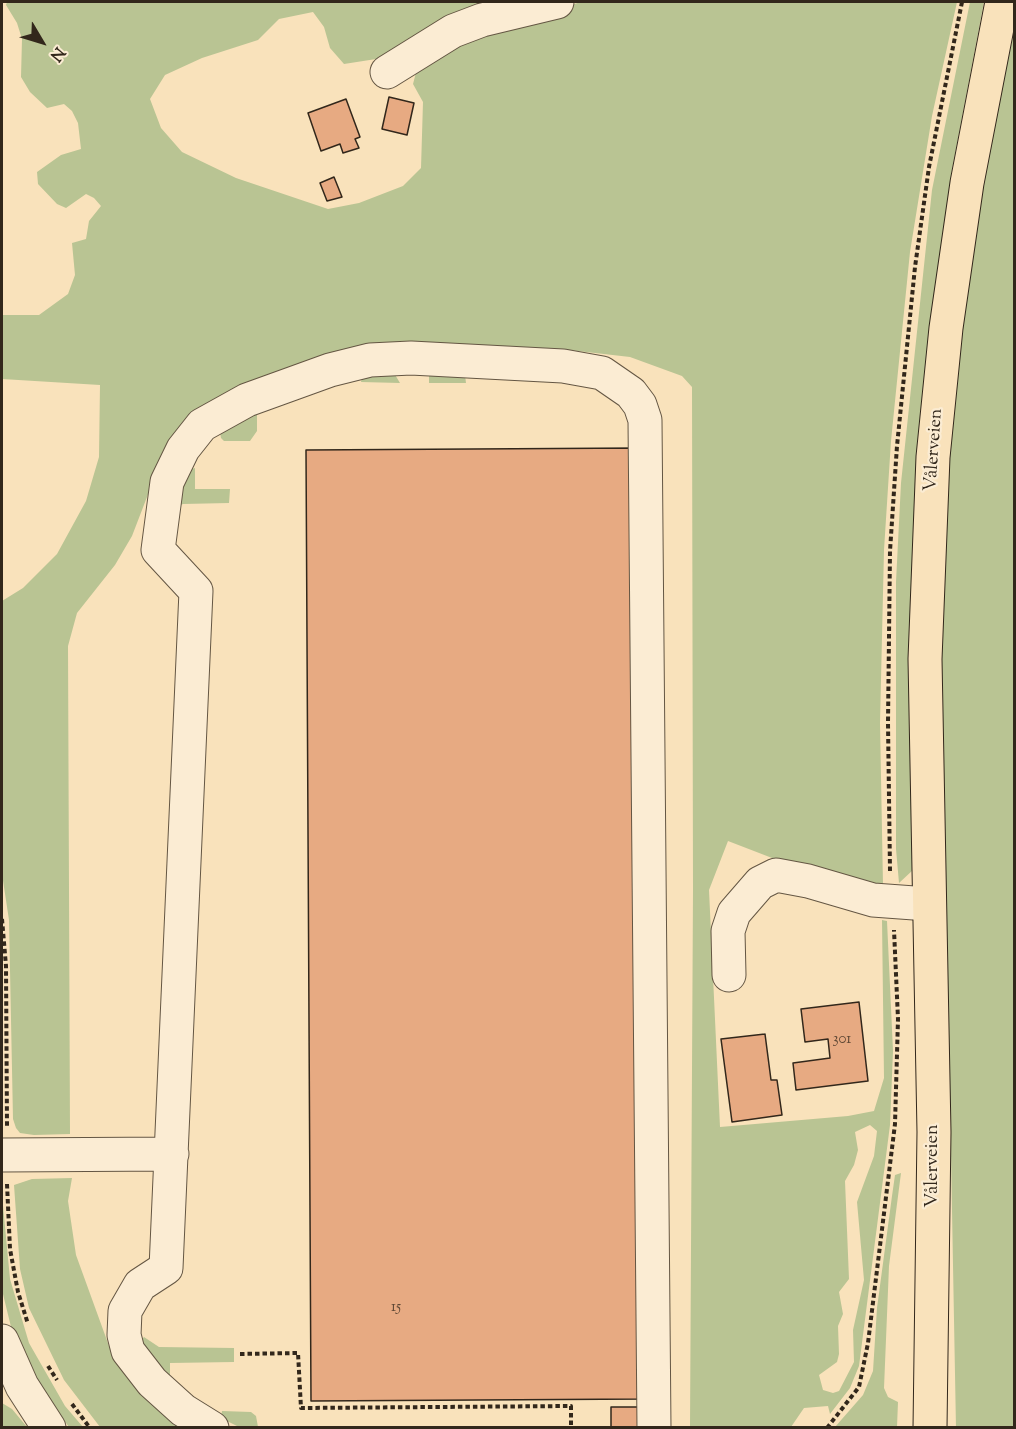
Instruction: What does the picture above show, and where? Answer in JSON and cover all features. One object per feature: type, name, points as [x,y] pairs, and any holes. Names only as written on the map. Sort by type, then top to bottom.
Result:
[{"type":"main road","name":"Vålerveien","points":[[930,1428],[934,1152],[928,904],[926,658],[933,457],[946,328],[967,183],[1002,2]]},
{"type":"street","points":[[387,72],[453,31],[482,20],[557,2]]},
{"type":"street","points":[[212,1428],[183,1410],[152,1382],[128,1351],[124,1335],[125,1311],[140,1285],[166,1268],[172,1154],[196,591],[158,550],[167,482],[183,449],[202,425],[247,400],[330,370],[370,360],[411,358],[563,366],[602,373],[618,382],[640,405],[646,432],[654,1428]]},
{"type":"street","points":[[729,975],[728,931],[734,913],[760,883],[776,875],[808,880],[873,900],[928,904]]},
{"type":"street","points":[[2,1155],[172,1154]]},
{"type":"street","points":[[3,1351],[49,1428]]},
{"type":"path","points":[[240,1354],[298,1353],[301,1408],[571,1406],[571,1428]]},
{"type":"path","points":[[827,1428],[859,1387]]},
{"type":"green space","points":[[7,2],[526,2],[376,59],[344,64],[330,48],[324,27],[313,12],[279,19],[258,40],[202,58],[165,75],[150,99],[161,128],[182,152],[236,178],[328,209],[359,203],[403,186],[421,168],[423,102],[413,84],[419,61],[446,42],[581,2],[957,2],[932,116],[910,252],[891,441],[884,550],[880,723],[883,885],[811,873],[728,841],[709,890],[720,1127],[848,1116],[874,1111],[884,1078],[882,920],[887,921],[893,1051],[890,1125],[859,1366],[850,1388],[830,1414],[828,1406],[804,1408],[791,1427],[690,1427],[693,890],[692,387],[682,376],[630,357],[569,350],[418,345],[362,351],[162,458],[132,536],[115,565],[77,613],[68,646],[70,1134],[34,1135],[20,1133],[16,1128],[13,1119],[9,920],[2,874],[2,601],[23,588],[57,554],[86,501],[99,457],[100,385],[2,379],[2,315],[39,315],[68,294],[75,275],[72,243],[86,239],[89,221],[101,206],[94,198],[86,194],[66,208],[57,204],[38,184],[37,172],[61,155],[81,149],[78,123],[72,111],[64,104],[47,108],[30,92],[21,77],[22,39],[17,23],[6,5]],"holes":[[[870,1125],[877,1131],[874,1156],[857,1202],[864,1280],[853,1330],[854,1362],[839,1391],[833,1393],[823,1390],[819,1375],[837,1362],[839,1354],[838,1326],[843,1314],[839,1292],[849,1279],[845,1181],[854,1165],[858,1150],[855,1132]]]},
{"type":"green space","points":[[970,2],[984,2],[952,170],[930,340],[912,565],[913,870],[899,883],[896,849],[896,582],[901,483],[932,190]]},
{"type":"green space","points":[[1014,31],[1014,1427],[956,1428],[941,612],[949,434],[977,212]]},
{"type":"green space","points":[[394,373],[400,383],[361,382],[362,378]]},
{"type":"green space","points":[[429,374],[465,375],[466,383],[429,383]]},
{"type":"green space","points":[[252,412],[257,415],[257,431],[250,441],[224,441],[221,438],[220,432]]},
{"type":"green space","points":[[195,468],[195,489],[230,489],[229,503],[183,504],[176,507],[188,470]]},
{"type":"green space","points":[[901,1173],[889,1266],[884,1388],[888,1397],[898,1402],[897,1427],[835,1427],[863,1395],[873,1371],[877,1308],[892,1196],[895,1175]]},
{"type":"green space","points":[[72,1178],[68,1201],[76,1255],[109,1346],[135,1385],[165,1416],[182,1427],[100,1427],[64,1380],[29,1308],[20,1269],[14,1185],[32,1179]]},
{"type":"green space","points":[[2,1195],[10,1279],[29,1343],[65,1406],[83,1427],[69,1427],[54,1407],[29,1370],[12,1331],[2,1290]]},
{"type":"green space","points":[[144,1337],[159,1347],[234,1348],[234,1362],[170,1363],[170,1382],[139,1343]]},
{"type":"green space","points":[[2,1403],[12,1409],[27,1427],[2,1427]]},
{"type":"green space","points":[[222,1411],[251,1412],[256,1416],[258,1427],[239,1427],[221,1418]]},
{"type":"building","points":[[389,97],[414,103],[407,135],[382,129]]},
{"type":"building","points":[[346,99],[360,137],[355,139],[359,148],[343,153],[340,144],[321,151],[308,113]]},
{"type":"building","points":[[334,177],[342,197],[327,201],[320,183]]},
{"type":"building","points":[[639,448],[644,1399],[311,1401],[306,450]]},
{"type":"building","points":[[859,1002],[868,1081],[796,1090],[793,1063],[830,1058],[828,1039],[805,1042],[801,1009]]},
{"type":"building","points":[[765,1034],[771,1080],[777,1080],[782,1115],[732,1122],[721,1039]]},
{"type":"building","points":[[611,1407],[645,1407],[644,1428],[611,1428]]}]
